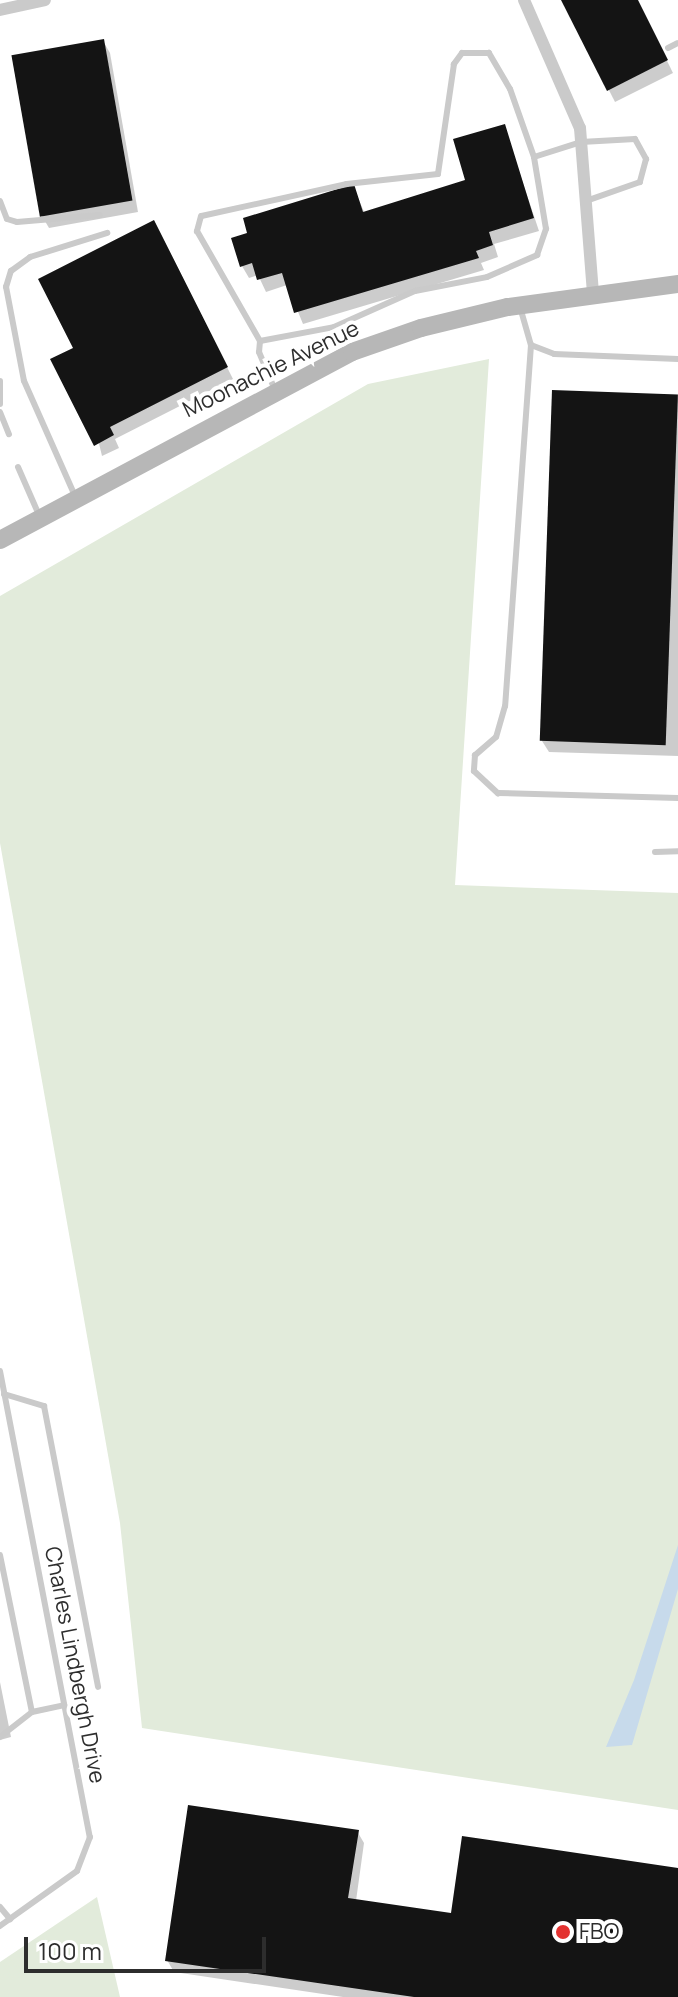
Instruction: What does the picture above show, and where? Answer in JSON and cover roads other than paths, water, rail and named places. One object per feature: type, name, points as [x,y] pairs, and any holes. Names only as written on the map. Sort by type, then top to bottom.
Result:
[{"type":"main road","name":"Moonachie Avenue","points":[[0,540],[275,390],[352,352],[421,328],[519,305],[678,284]]},
{"type":"street","points":[[0,10],[45,0]]},
{"type":"street","points":[[524,0],[580,128],[593,294]]},
{"type":"lane","points":[[668,48],[678,43]]},
{"type":"lane","points":[[260,341],[334,327],[415,291],[487,277],[537,255],[546,229],[534,157],[501,70],[489,53],[478,49],[462,53],[454,64],[438,174],[347,184],[201,216],[197,231],[260,341],[259,352],[275,390]]},
{"type":"lane","points":[[534,157],[581,142],[626,136],[635,139],[646,159],[640,182],[586,201]]},
{"type":"lane","points":[[0,201],[7,219],[17,222],[100,215]]},
{"type":"lane","points":[[76,499],[24,381],[6,287],[11,271],[30,257],[107,233]]},
{"type":"lane","points":[[519,305],[531,345],[505,706],[496,737],[475,755],[474,771],[484,786],[498,793],[678,798]]},
{"type":"lane","points":[[531,345],[554,354],[678,359]]},
{"type":"lane","points":[[0,381],[0,404]]},
{"type":"lane","points":[[0,412],[9,434]]},
{"type":"lane","points":[[18,467],[41,518]]},
{"type":"lane","points":[[655,852],[678,851]]},
{"type":"lane","name":"Charles Lindbergh Drive","points":[[0,1371],[90,1837],[86,1858],[77,1871],[0,1926]]},
{"type":"lane","points":[[2,1394],[44,1406],[98,1687]]},
{"type":"lane","points":[[0,1555],[32,1712]]},
{"type":"lane","points":[[0,1737],[32,1712],[64,1705]]},
{"type":"lane","points":[[0,1907],[10,1919]]},
{"type":"water","points":[[678,1545],[678,1589],[632,1745],[606,1747],[634,1680]]},
{"type":"place","name":"FBO","points":[[563,1932]]}]
